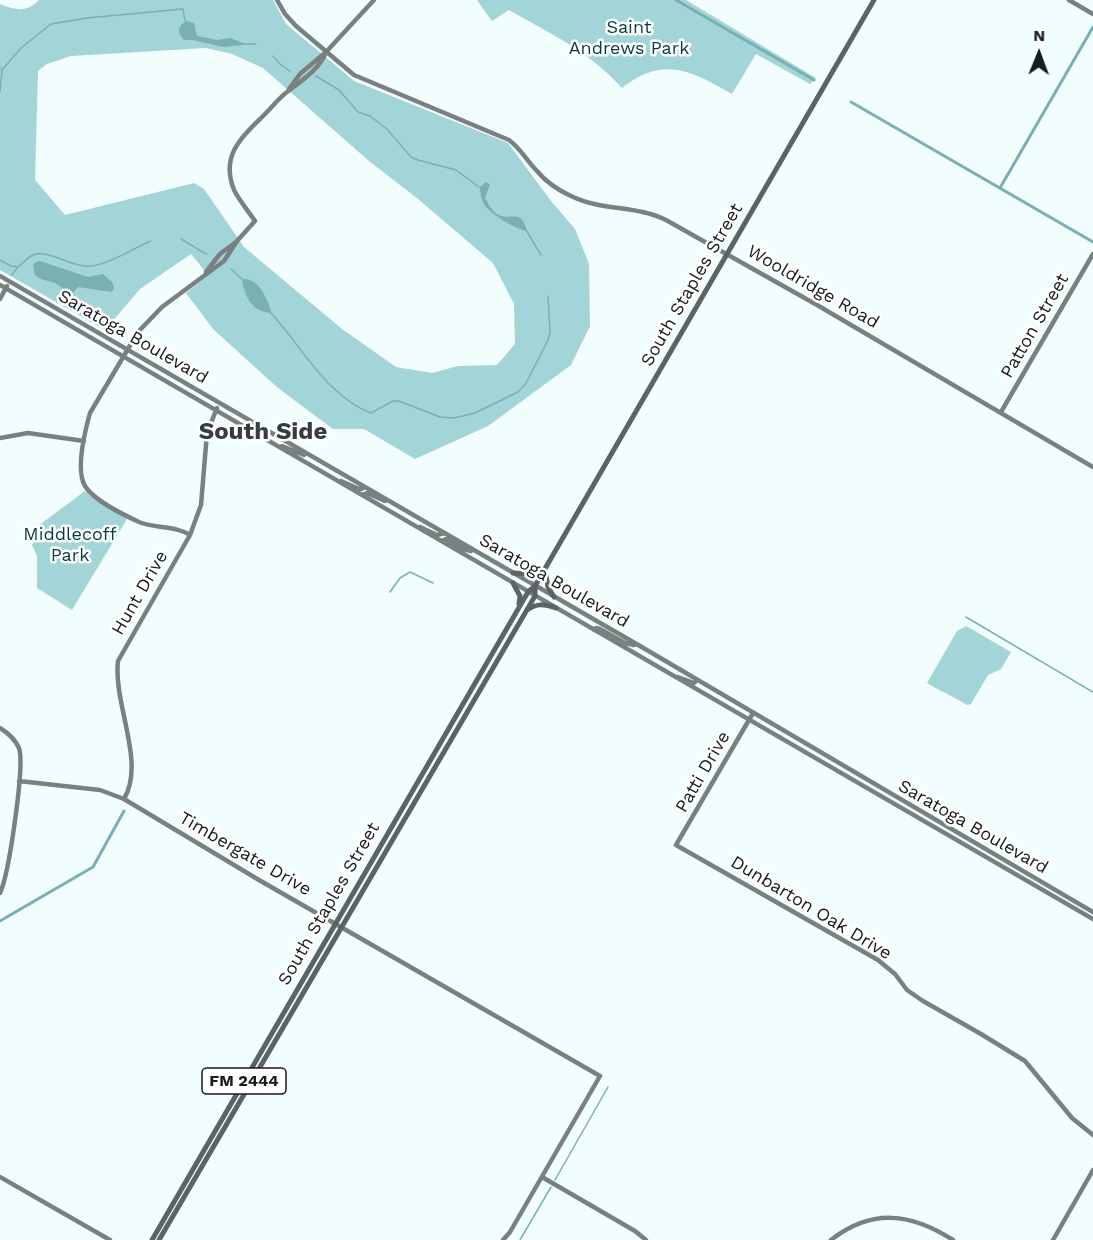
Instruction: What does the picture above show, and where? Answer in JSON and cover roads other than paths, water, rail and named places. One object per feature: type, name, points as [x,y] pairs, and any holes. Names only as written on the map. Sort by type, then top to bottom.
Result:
[{"type":"main road","name":"South Staples Street","points":[[200,1163],[206,1148],[290,1008],[420,778],[528,592],[535,586],[874,0]]},
{"type":"main road","points":[[513,573],[529,574],[545,568],[548,587],[554,597]]},
{"type":"main road","points":[[513,583],[519,596],[519,608]]},
{"type":"main road","name":"South Staples Street","points":[[152,1240],[285,1023],[295,994],[535,596],[535,586]]},
{"type":"main road","points":[[525,611],[542,604],[556,608]]},
{"type":"main road","points":[[467,697],[467,708]]},
{"type":"main road","points":[[427,777],[425,775],[428,765]]},
{"type":"main road","points":[[419,791],[422,780],[420,778]]},
{"type":"main road","points":[[159,1240],[195,1179],[200,1163]]},
{"type":"street","name":"Wooldridge Road","points":[[277,0],[290,19],[345,69],[368,82],[508,140],[522,151],[543,178],[573,198],[595,204],[653,213],[728,254],[1093,467]]},
{"type":"street","points":[[190,535],[177,529],[139,522],[92,495],[81,475],[84,441],[90,413],[138,332],[162,307],[224,261],[237,241],[255,221],[234,189],[229,166],[232,152],[241,138],[289,90],[304,79],[374,0]]},
{"type":"street","points":[[1069,0],[1093,14]]},
{"type":"street","name":"Patton Street","points":[[1001,412],[1093,254]]},
{"type":"street","name":"Saratoga Boulevard","points":[[0,276],[698,680],[1093,913]]},
{"type":"street","points":[[0,299],[10,282]]},
{"type":"street","name":"Saratoga Boulevard","points":[[0,285],[1093,919]]},
{"type":"street","name":"Hunt Drive","points":[[124,799],[129,790],[132,772],[117,678],[118,661],[190,535],[201,505],[207,433],[220,403]]},
{"type":"street","points":[[0,438],[34,434],[84,441]]},
{"type":"street","points":[[274,444],[300,455],[306,453]]},
{"type":"street","points":[[333,478],[359,489],[364,487]]},
{"type":"street","points":[[362,495],[368,493],[380,500],[391,502]]},
{"type":"street","points":[[415,526],[425,528],[437,535],[445,533]]},
{"type":"street","points":[[441,541],[446,538],[464,549],[477,552]]},
{"type":"street","points":[[594,630],[600,628],[625,643],[639,646]]},
{"type":"street","points":[[673,676],[694,682],[698,680]]},
{"type":"street","name":"Patti Drive","points":[[676,845],[753,713]]},
{"type":"street","points":[[0,728],[15,740],[21,759],[9,861],[0,893]]},
{"type":"street","points":[[858,782],[861,780],[880,788]]},
{"type":"street","name":"Timbergate Drive","points":[[19,781],[100,790],[124,799],[600,1076],[542,1177]]},
{"type":"street","points":[[961,842],[977,845]]},
{"type":"street","name":"Dunbarton Oak Drive","points":[[676,845],[878,960],[907,990],[923,1001],[1025,1061],[1072,1119],[1093,1135]]},
{"type":"street","points":[[976,851],[990,852]]},
{"type":"street","points":[[1069,905],[1079,908],[1083,906]]},
{"type":"street","points":[[1083,913],[1086,911],[1093,913]]},
{"type":"street","points":[[1053,1240],[1093,1170]]},
{"type":"street","points":[[0,1177],[110,1240]]},
{"type":"street","points":[[503,1240],[542,1177],[635,1231],[646,1240]]},
{"type":"street","points":[[831,1240],[849,1227],[863,1221],[888,1218],[913,1220],[932,1227],[953,1240]]},
{"type":"waterway","points":[[676,0],[814,80]]},
{"type":"waterway","points":[[1,68],[2,70],[21,48],[51,24],[87,18],[183,9],[185,21]]},
{"type":"waterway","points":[[1000,188],[1093,27]]},
{"type":"waterway","points":[[243,44],[256,44]]},
{"type":"waterway","points":[[273,56],[290,71]]},
{"type":"waterway","points":[[0,91],[2,71]]},
{"type":"waterway","points":[[316,76],[339,90],[358,112],[370,116],[387,129],[411,157],[456,170],[479,187]]},
{"type":"waterway","points":[[851,102],[1093,242]]},
{"type":"waterway","points":[[526,230],[541,255]]},
{"type":"waterway","points":[[181,239],[206,254]]},
{"type":"waterway","points":[[0,260],[18,267],[33,255],[46,254],[83,266],[91,266],[114,259],[151,241]]},
{"type":"waterway","points":[[12,275],[17,268]]},
{"type":"waterway","points":[[231,269],[244,281]]},
{"type":"waterway","points":[[270,312],[328,383],[355,405],[371,413],[393,401],[399,401],[440,417],[454,418],[475,413],[518,392],[525,385],[548,340],[550,332],[548,296]]},
{"type":"waterway","points":[[390,592],[400,578],[410,572],[433,583]]},
{"type":"waterway","points":[[966,617],[1093,692]]},
{"type":"waterway","points":[[0,921],[93,867],[124,811]]},
{"type":"waterway","points":[[555,1180],[608,1087]]},
{"type":"waterway","points":[[520,1240],[551,1187]]},
{"type":"district","name":"South Side","points":[[263,432]]},
{"type":"park label","name":"Saint Andrews Park","points":[[629,38]]},
{"type":"park label","name":"Middlecoff Park","points":[[70,545]]}]
